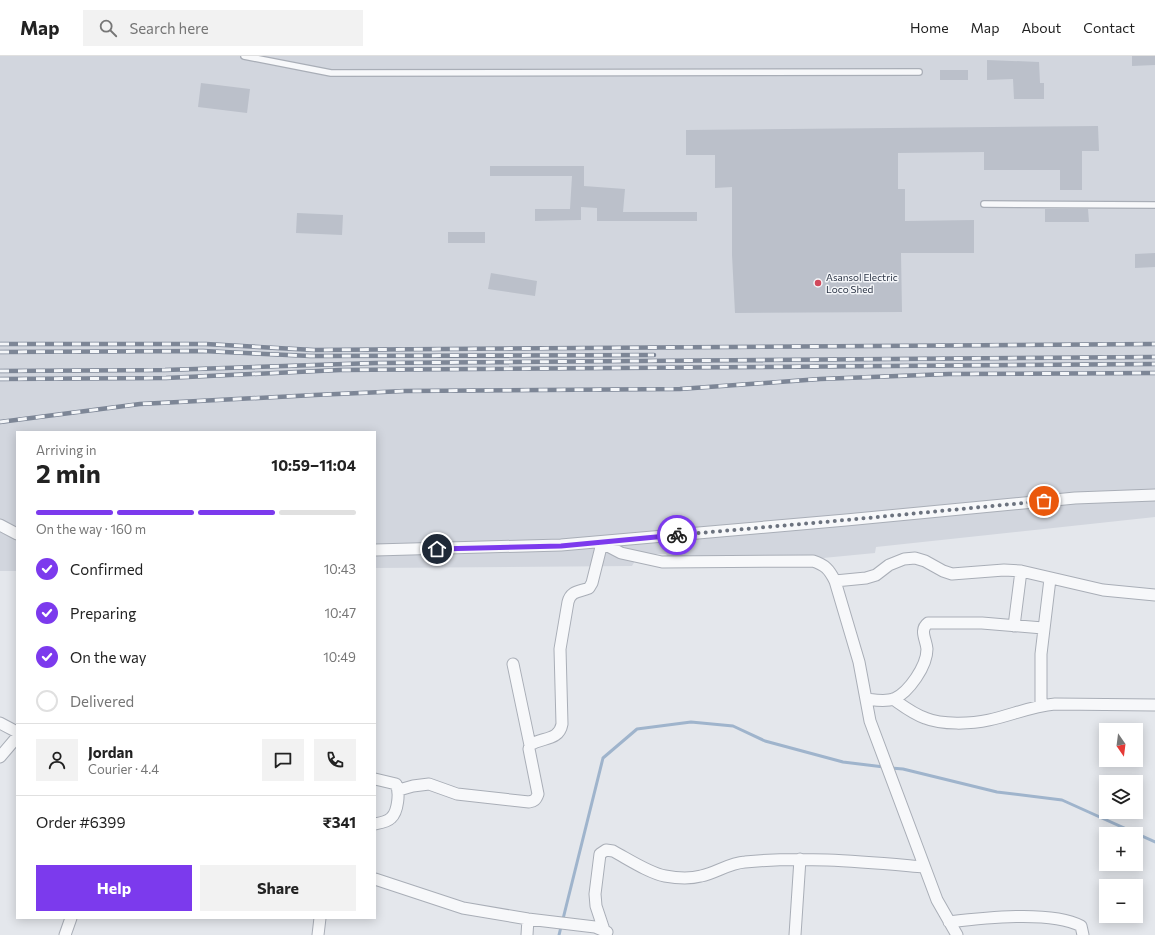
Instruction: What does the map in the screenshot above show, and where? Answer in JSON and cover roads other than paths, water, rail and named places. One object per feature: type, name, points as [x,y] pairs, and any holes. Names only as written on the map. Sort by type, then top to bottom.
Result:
[{"type":"street","points":[[376,550],[561,546],[1075,498],[1155,495]]},
{"type":"street","points":[[0,525],[16,533]]},
{"type":"street","points":[[602,542],[621,553],[669,562],[813,561],[823,564],[829,569],[835,581],[859,662],[870,720],[937,900],[957,935]]},
{"type":"street","points":[[530,745],[556,736],[561,731],[560,649],[568,602],[570,596],[574,592],[589,588],[592,583],[602,542]]},
{"type":"street","points":[[835,581],[866,578],[876,575],[889,565],[904,559],[915,558],[925,561],[943,571],[952,574],[1004,570],[1021,571],[1050,579],[1103,590],[1155,595]]},
{"type":"street","points":[[1014,626],[1021,571]]},
{"type":"street","points":[[1042,705],[1041,654],[1050,579]]},
{"type":"street","points":[[866,699],[893,699],[903,693],[921,669],[927,649],[923,631],[924,626],[928,623],[982,623],[1043,628]]},
{"type":"street","points":[[399,790],[417,785],[429,784],[457,794],[529,802],[534,801],[537,798],[538,794],[529,750],[530,745],[513,664]]},
{"type":"street","points":[[893,699],[918,715],[938,722],[973,722],[989,720],[1042,705],[1155,705]]},
{"type":"street","points":[[0,723],[16,731]]},
{"type":"street","points":[[0,757],[16,738]]},
{"type":"street","points":[[376,779],[396,784],[399,790],[395,813],[390,819],[376,824]]},
{"type":"street","points":[[376,879],[463,908],[603,931],[596,906],[595,894],[600,854],[606,850],[613,851],[656,874],[692,878],[743,862],[816,858],[924,867]]},
{"type":"street","points":[[795,935],[800,859]]},
{"type":"street","points":[[949,922],[1006,917],[1050,919],[1075,923],[1081,926],[1083,935]]},
{"type":"street","points":[[65,935],[71,919]]},
{"type":"street","points":[[318,935],[320,919]]},
{"type":"street","points":[[527,935],[532,920]]},
{"type":"lane","points":[[244,56],[331,73],[919,72]]},
{"type":"lane","points":[[984,204],[1155,205]]},
{"type":"waterway","points":[[559,935],[603,758],[637,729],[691,722],[733,726],[765,741],[843,762],[884,767]]},
{"type":"waterway","points":[[891,768],[903,769],[997,792],[1062,800],[1155,842]]},
{"type":"railway","points":[[0,344],[206,344],[314,350],[1155,344]]},
{"type":"railway","points":[[0,352],[203,351],[310,356],[654,355]]},
{"type":"railway","points":[[0,371],[165,370],[375,363],[1155,357]]},
{"type":"railway","points":[[0,379],[166,378],[340,370],[1155,364]]},
{"type":"railway","points":[[0,422],[140,404],[405,391],[680,389],[820,379],[949,374],[1155,373]]},
{"type":"place","name":"Asansol Electric Loco Shed","points":[[818,283]]}]
